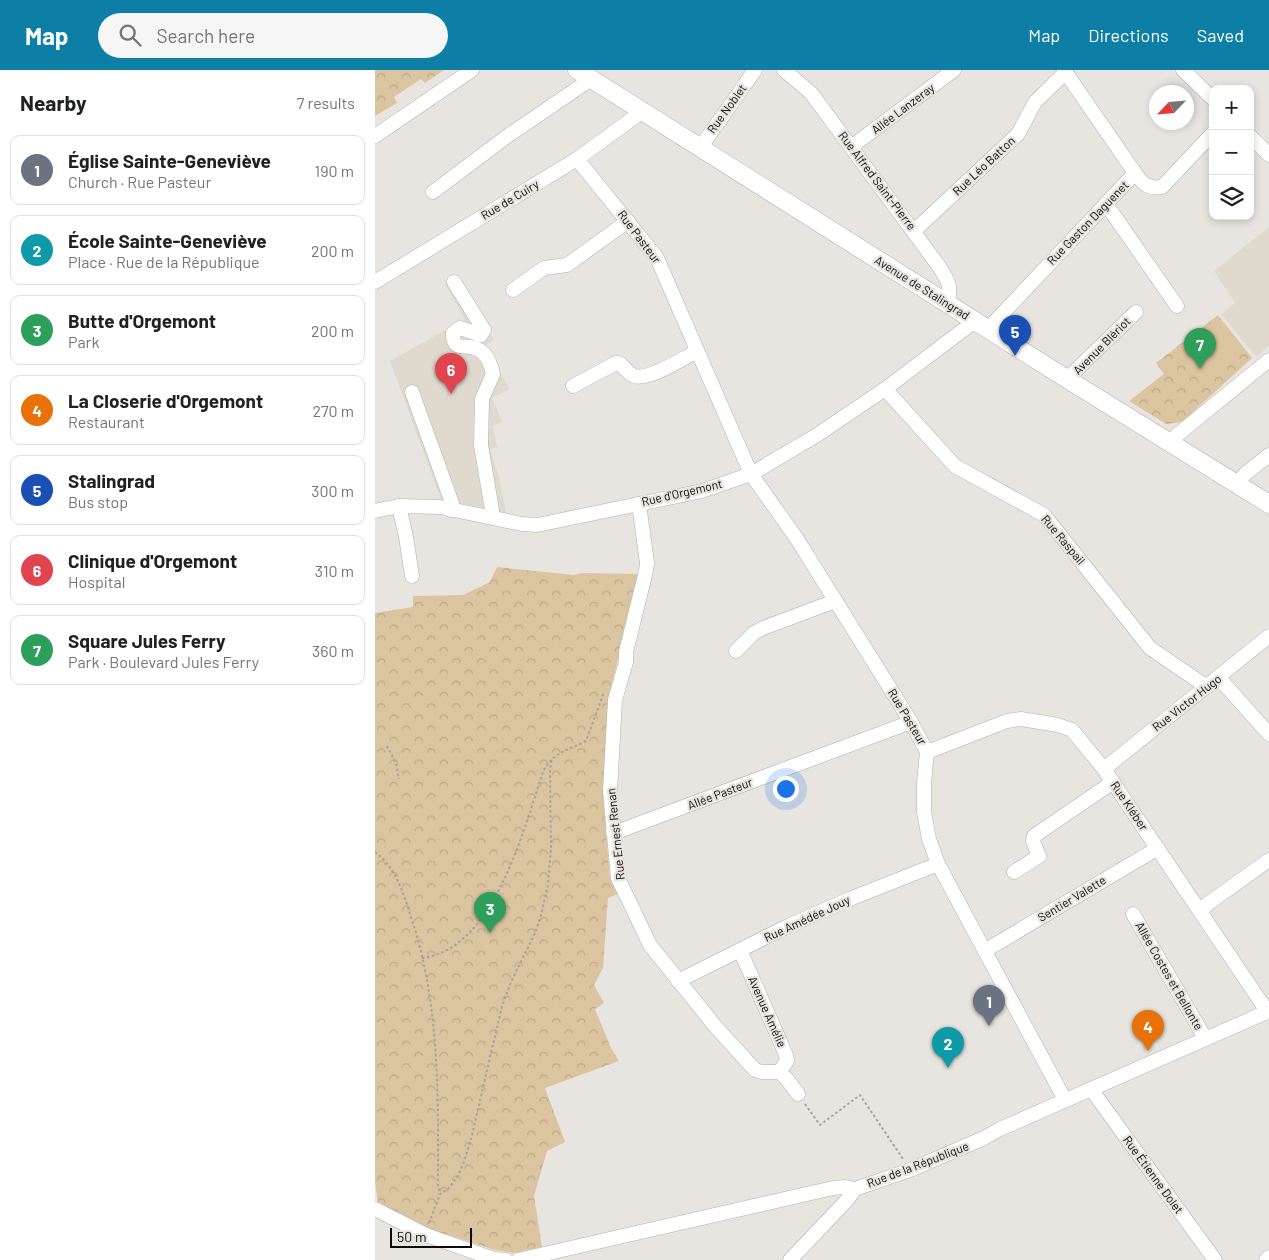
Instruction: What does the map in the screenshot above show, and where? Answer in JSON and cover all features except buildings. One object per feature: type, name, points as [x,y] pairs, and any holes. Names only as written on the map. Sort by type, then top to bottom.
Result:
[{"type":"main road","name":"Avenue de Stalingrad","points":[[584,75],[1269,504]]},
{"type":"street","points":[[375,136],[472,70]]},
{"type":"street","name":"Rue Noblet","points":[[700,148],[755,70]]},
{"type":"street","name":"Rue Alfred Saint-Pierre","points":[[784,70],[811,93],[938,265],[951,291],[947,303]]},
{"type":"street","name":"Allée Lanzeray","points":[[851,147],[954,70]]},
{"type":"street","points":[[1183,70],[1209,96]]},
{"type":"street","points":[[1065,72],[1135,173]]},
{"type":"street","name":"Rue Léo Batton","points":[[914,231],[1018,134],[1035,102],[1065,72]]},
{"type":"street","points":[[433,192],[584,75]]},
{"type":"street","name":"Rue de Cuiry","points":[[375,282],[577,159],[636,116],[641,110]]},
{"type":"street","name":"Rue Gaston Daguenet","points":[[981,325],[1106,204],[1135,173],[1143,184],[1153,188],[1162,187],[1209,137]]},
{"type":"street","points":[[1254,140],[1269,155]]},
{"type":"street","name":"Rue Pasteur","points":[[577,159],[657,258],[694,353],[751,474],[797,539],[911,722],[927,752],[924,812],[929,838],[938,864],[1065,1100]]},
{"type":"street","points":[[1106,204],[1177,306]]},
{"type":"street","points":[[513,290],[544,268],[567,265],[628,221]]},
{"type":"street","points":[[454,282],[485,330],[481,335],[477,335],[460,328],[453,333],[453,340],[461,348],[475,348],[481,352],[487,358],[493,374],[482,399],[481,436],[482,458],[492,510],[491,517]]},
{"type":"street","name":"Avenue Blériot","points":[[1067,379],[1136,312]]},
{"type":"street","name":"Rue d'Orgemont","points":[[375,511],[399,506],[440,508],[522,524],[537,525],[702,491],[751,474],[817,435],[981,325]]},
{"type":"street","points":[[573,386],[616,363],[619,363],[635,376],[640,377],[652,374],[694,353]]},
{"type":"street","points":[[1171,444],[1176,436],[1269,360]]},
{"type":"street","name":"Rue Raspail","points":[[885,389],[955,466],[1044,515],[1150,648],[1207,687]]},
{"type":"street","points":[[412,392],[451,503],[451,510]]},
{"type":"street","points":[[1237,485],[1245,474],[1269,455]]},
{"type":"street","name":"Rue Ernest Renan","points":[[639,504],[646,571],[627,652],[625,669],[615,700],[611,791],[618,878],[650,945],[715,1026],[755,1070],[779,1072]]},
{"type":"street","points":[[399,506],[412,576]]},
{"type":"street","points":[[735,650],[754,633],[763,628],[835,601]]},
{"type":"street","name":"Rue Victor Hugo","points":[[1104,769],[1269,636]]},
{"type":"street","points":[[1219,678],[1269,734]]},
{"type":"street","name":"Rue Kléber","points":[[927,752],[1007,721],[1021,719],[1058,725],[1072,730],[1104,769],[1268,1011]]},
{"type":"street","name":"Allée Pasteur","points":[[613,832],[662,816],[911,722]]},
{"type":"street","points":[[1014,872],[1039,856],[1033,840],[1034,836],[1113,782]]},
{"type":"street","name":"Sentier Valette","points":[[985,950],[1157,848]]},
{"type":"street","points":[[1201,912],[1206,905],[1269,860]]},
{"type":"street","name":"Rue Amédée Jouy","points":[[678,981],[852,898],[938,864]]},
{"type":"street","name":"Allée Costes et Bellonte","points":[[1133,914],[1205,1038]]},
{"type":"street","name":"Avenue Amélie","points":[[740,950],[786,1055],[787,1061],[779,1072]]},
{"type":"street","name":"Rue de la République","points":[[518,1260],[833,1188],[845,1187],[855,1189],[910,1170],[965,1147],[1000,1128],[1091,1090],[1268,1011]]},
{"type":"street","points":[[779,1072],[798,1094]]},
{"type":"street","name":"Rue Étienne Dolet","points":[[1091,1090],[1215,1260]]},
{"type":"street","points":[[790,1260],[847,1200],[855,1189]]},
{"type":"street","points":[[375,1209],[426,1235],[478,1257],[506,1260]]},
{"type":"street","points":[[1266,1260],[1269,1257]]},
{"type":"path","points":[[422,958],[447,950],[474,927],[489,908],[508,869],[543,772],[552,758],[563,750],[586,741],[606,684]]},
{"type":"path","points":[[387,746],[396,764],[399,779]]},
{"type":"path","points":[[440,1194],[448,1189],[458,1176],[464,1162],[473,1135],[502,1006],[511,982],[535,934],[543,908],[548,885],[551,849],[550,769],[552,758]]},
{"type":"path","points":[[375,852],[384,859],[395,873],[411,916],[430,995],[435,1037],[437,1185],[440,1194],[426,1235]]},
{"type":"path","points":[[798,1094],[820,1125],[860,1095],[910,1170]]},
{"type":"shaded area","points":[[1269,227],[1269,346],[1256,357],[1221,314],[1235,303],[1214,271]]},
{"type":"shaded area","points":[[455,277],[494,340],[486,345],[509,389],[492,398],[502,422],[493,426],[497,447],[490,449],[499,477],[506,513],[465,504],[442,502],[390,361],[465,319],[445,284]]},
{"type":"green space","points":[[375,70],[444,70],[425,83],[421,79],[394,97],[397,103],[375,116]]},
{"type":"green space","points":[[1218,315],[1252,358],[1182,422],[1166,424],[1129,401],[1164,374],[1156,363]]},
{"type":"green space","points":[[1218,318],[1241,350],[1200,381],[1176,349]]},
{"type":"green space","points":[[497,567],[574,575],[582,573],[639,574],[609,696],[603,795],[610,879],[618,894],[608,898],[603,968],[594,985],[604,1003],[595,1009],[611,1048],[619,1061],[545,1088],[565,1142],[547,1151],[534,1196],[542,1247],[514,1253],[495,1250],[421,1226],[378,1204],[375,1182],[375,613],[413,607],[413,596],[463,595],[490,582]]},
{"type":"place","name":"Stalingrad","points":[[1015,356]]},
{"type":"place","name":"Square Jules Ferry","points":[[1200,369]]},
{"type":"place","name":"Clinique d'Orgemont","points":[[451,394]]},
{"type":"place","name":"Butte d'Orgemont","points":[[490,933]]},
{"type":"place","name":"Église Sainte-Geneviève","points":[[989,1026]]},
{"type":"place","name":"La Closerie d'Orgemont","points":[[1148,1051]]},
{"type":"place","name":"École Sainte-Geneviève","points":[[948,1068]]}]
